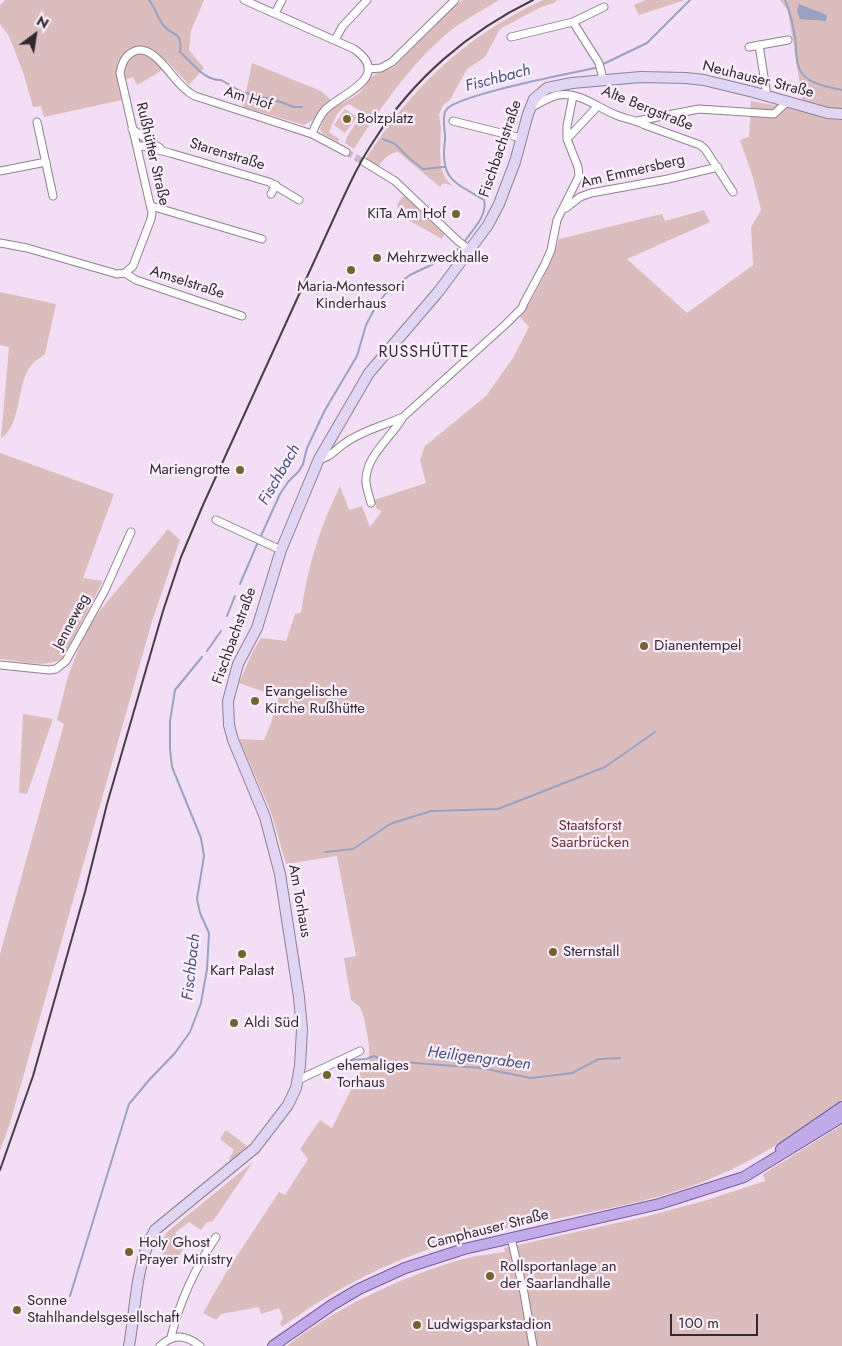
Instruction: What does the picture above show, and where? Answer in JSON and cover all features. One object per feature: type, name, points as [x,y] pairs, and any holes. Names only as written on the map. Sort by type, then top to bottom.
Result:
[{"type":"main road","name":"Neuhauser Straße","points":[[547,88],[601,70],[641,77],[704,80],[786,102],[842,114]]},
{"type":"main road","name":"Fischbachstraße","points":[[231,734],[228,715],[231,688],[238,664],[259,622],[282,550],[319,460],[369,373],[439,291],[467,248],[488,225],[499,204],[515,162],[530,108],[538,94],[547,88]]},
{"type":"main road","name":"Am Torhaus","points":[[129,1346],[143,1260],[150,1239],[160,1225],[255,1148],[288,1105],[295,1093],[298,1080],[302,1039],[299,997],[280,874],[265,817],[231,734]]},
{"type":"main road","name":"Camphauser Straße","points":[[726,1182],[842,1108]]},
{"type":"main road","name":"Camphauser Straße","points":[[274,1346],[332,1305],[386,1276],[464,1249],[659,1204],[744,1177],[842,1118]]},
{"type":"street","points":[[244,0],[335,40],[361,54],[368,69],[365,80],[357,88],[326,109],[312,134]]},
{"type":"street","points":[[275,13],[282,0]]},
{"type":"street","points":[[335,40],[342,27],[367,0]]},
{"type":"street","points":[[368,69],[381,68],[392,62],[455,0]]},
{"type":"street","points":[[511,37],[573,22],[604,7]]},
{"type":"street","points":[[573,22],[601,70]]},
{"type":"street","points":[[749,47],[788,40]]},
{"type":"street","points":[[759,45],[767,96]]},
{"type":"street","name":"Rußhütter Straße","points":[[125,273],[133,266],[151,219],[151,206],[120,72],[123,62],[128,55],[144,49],[153,55]]},
{"type":"street","name":"Am Hof","points":[[153,55],[185,90],[195,96],[312,134],[346,152]]},
{"type":"street","name":"Alte Bergstraße","points":[[530,108],[558,95],[573,96],[595,104],[616,115],[636,120],[700,145],[706,149],[733,192]]},
{"type":"street","name":"Am Emmersberg","points":[[371,502],[366,478],[378,448],[394,432],[403,417],[522,308],[548,257],[554,229],[575,186],[579,171],[567,139],[567,126],[573,96]]},
{"type":"street","points":[[636,120],[698,109],[774,114],[786,102]]},
{"type":"street","name":"Alte Bergstraße","points":[[567,139],[595,109]]},
{"type":"street","points":[[453,121],[521,138]]},
{"type":"street","points":[[37,122],[54,196]]},
{"type":"street","name":"Starenstraße","points":[[132,129],[170,153]]},
{"type":"street","name":"Starenstraße","points":[[137,147],[142,146],[170,153],[276,185],[299,200]]},
{"type":"street","points":[[0,171],[46,162]]},
{"type":"street","points":[[364,162],[395,181],[458,242],[467,248]]},
{"type":"street","name":"Am Emmersberg","points":[[560,214],[570,204],[585,195],[718,167]]},
{"type":"street","name":"Starenstraße","points":[[271,194],[276,185]]},
{"type":"street","points":[[151,206],[262,239]]},
{"type":"street","points":[[0,243],[27,248],[117,274],[125,273]]},
{"type":"street","name":"Amselstraße","points":[[125,273],[136,280],[242,316]]},
{"type":"street","name":"Am Emmersberg","points":[[319,460],[326,459],[345,442],[363,431],[403,417]]},
{"type":"street","points":[[216,520],[282,550]]},
{"type":"street","name":"Jenneweg","points":[[0,666],[49,670],[56,669],[66,661],[105,590],[131,532]]},
{"type":"street","points":[[298,1080],[360,1051]]},
{"type":"street","points":[[160,1346],[171,1337],[175,1319],[188,1285],[203,1256],[216,1237]]},
{"type":"street","points":[[510,1238],[524,1293],[533,1346]]},
{"type":"street","points":[[171,1337],[189,1338],[200,1346]]},
{"type":"green space","points":[[5,0],[204,0],[191,31],[189,50],[204,68],[189,85],[167,61],[161,71],[137,85],[133,77],[118,83],[122,100],[44,117],[41,106],[33,107],[24,75],[9,36],[0,24],[0,5]]},
{"type":"green space","points":[[463,0],[499,0],[455,27],[429,50],[394,90],[354,149],[345,143],[348,135],[363,113],[349,104],[339,112],[329,132],[339,139],[338,142],[323,134],[320,129],[328,113],[333,108],[356,95],[374,75],[395,66],[454,6]]},
{"type":"green space","points":[[543,0],[557,0],[500,29],[485,57],[467,69],[450,100],[443,105],[439,115],[441,128],[441,168],[446,179],[453,186],[443,183],[440,187],[398,152],[387,157],[379,166],[365,160],[401,110],[442,66],[489,30]]},
{"type":"green space","points":[[646,0],[685,0],[639,15],[634,5]]},
{"type":"green space","name":"Staatsforst Saarbrücken","points":[[780,0],[842,0],[842,1100],[798,1131],[752,1159],[688,1187],[624,1205],[494,1231],[438,1246],[391,1264],[346,1286],[282,1327],[280,1323],[283,1318],[279,1308],[261,1314],[259,1307],[221,1314],[216,1320],[203,1313],[227,1271],[279,1192],[285,1195],[308,1159],[300,1149],[320,1120],[332,1128],[360,1072],[369,1061],[369,1045],[364,1018],[360,1007],[351,1000],[344,958],[356,956],[337,856],[286,864],[271,812],[239,739],[264,740],[279,697],[239,683],[261,638],[286,641],[295,614],[301,613],[315,548],[340,486],[349,510],[362,506],[370,527],[382,511],[377,509],[374,500],[426,483],[420,460],[425,446],[486,396],[513,358],[529,327],[520,317],[542,280],[559,239],[662,214],[665,221],[704,210],[710,222],[627,259],[687,313],[753,265],[751,227],[761,210],[753,178],[740,140],[749,137],[751,101],[801,110],[803,103],[788,11]]},
{"type":"green space","points":[[252,63],[321,91],[331,100],[312,120],[304,125],[243,107]]},
{"type":"green space","name":"Bolzplatz","points":[[345,109],[357,117],[345,133],[334,125]]},
{"type":"green space","points":[[402,197],[406,197],[444,234],[442,239],[401,216],[397,205]]},
{"type":"green space","points":[[0,292],[56,304],[45,354],[30,367],[23,384],[16,415],[8,432],[1,438],[9,347],[0,345]]},
{"type":"green space","points":[[0,453],[114,494],[83,578],[103,581],[63,658],[49,663],[41,664],[0,659]]},
{"type":"green space","points":[[168,529],[180,540],[153,618],[10,1123],[0,1151],[0,954],[64,724],[57,720],[68,676],[85,633],[97,614]]},
{"type":"green space","points":[[23,714],[53,719],[27,794],[19,793]]},
{"type":"green space","points":[[842,1125],[842,1346],[287,1346],[307,1331],[350,1305],[420,1273],[472,1257],[505,1252],[504,1248],[648,1216],[707,1200],[765,1181],[763,1174]]},
{"type":"green space","points":[[226,1130],[247,1146],[231,1161],[229,1159],[234,1150],[220,1139]]},
{"type":"green space","points":[[253,1162],[213,1221],[206,1223],[201,1230],[189,1222],[175,1233],[187,1242],[175,1263],[162,1256],[166,1248],[159,1244],[167,1232]]},
{"type":"water","points":[[799,4],[827,15],[826,21],[800,19],[797,11]]},
{"type":"waterway","points":[[149,0],[163,25],[179,37],[180,52],[204,74],[221,80],[242,92],[294,107],[302,107]]},
{"type":"waterway","name":"Fischbach","points":[[465,241],[476,227],[485,206],[484,200],[457,183],[447,172],[444,153],[444,117],[446,110],[454,104],[491,91],[595,68],[647,43],[690,0]]},
{"type":"waterway","name":"Fischbach","points":[[785,0],[796,41],[798,64],[802,73],[806,78],[818,84],[842,90]]},
{"type":"waterway","points":[[383,139],[395,144],[423,169],[444,167]]},
{"type":"waterway","name":"Fischbach","points":[[260,538],[280,494],[303,464],[307,448],[325,410],[357,356],[366,325],[376,306],[386,293],[410,275],[450,256],[458,249]]},
{"type":"waterway","name":"Fischbach","points":[[240,584],[258,542]]},
{"type":"waterway","name":"Fischbach","points":[[227,616],[235,596]]},
{"type":"waterway","name":"Fischbach","points":[[207,651],[221,631]]},
{"type":"waterway","name":"Fischbach","points":[[70,1296],[129,1104],[175,1053],[190,1032],[201,1003],[207,969],[209,933],[200,913],[197,899],[204,856],[201,838],[172,767],[170,721],[175,690],[202,657]]},
{"type":"waterway","points":[[325,852],[353,849],[390,824],[431,811],[498,809],[605,767],[655,732]]},
{"type":"waterway","name":"Heiligengraben","points":[[351,1060],[366,1059],[374,1056],[385,1061]]},
{"type":"waterway","name":"Heiligengraben","points":[[402,1062],[481,1068],[531,1078],[572,1073],[599,1059],[620,1058]]},
{"type":"tunnel","points":[[346,152],[364,162]]},
{"type":"railway","points":[[0,1170],[33,1076],[85,892],[107,804],[163,611],[181,557],[346,191],[360,164],[390,117],[425,77],[444,59],[487,26],[533,0]]},
{"type":"place","name":"Bolzplatz","points":[[347,119]]},
{"type":"place","name":"KiTa Am Hof","points":[[456,214]]},
{"type":"place","name":"Mehrzweckhalle","points":[[377,258]]},
{"type":"place","name":"Maria-Montessori Kinderhaus","points":[[351,270]]},
{"type":"place","name":"Mariengrotte","points":[[240,470]]},
{"type":"place","name":"Dianentempel","points":[[644,646]]},
{"type":"place","name":"Evangelische Kirche Rußhütte","points":[[255,701]]},
{"type":"place","name":"Sternstall","points":[[553,952]]},
{"type":"place","name":"Kart Palast","points":[[242,954]]},
{"type":"place","name":"Aldi Süd","points":[[234,1023]]},
{"type":"place","name":"ehemaliges Torhaus","points":[[327,1075]]},
{"type":"place","name":"Holy Ghost Prayer Ministry","points":[[129,1252]]},
{"type":"place","name":"Rollsportanlage an der Saarlandhalle","points":[[490,1276]]},
{"type":"place","name":"Sonne Stahlhandelsgesellschaft","points":[[17,1310]]},
{"type":"place","name":"Ludwigsparkstadion","points":[[417,1325]]},
{"type":"district","name":"RUSSHÜTTE","points":[[424,353]]}]
